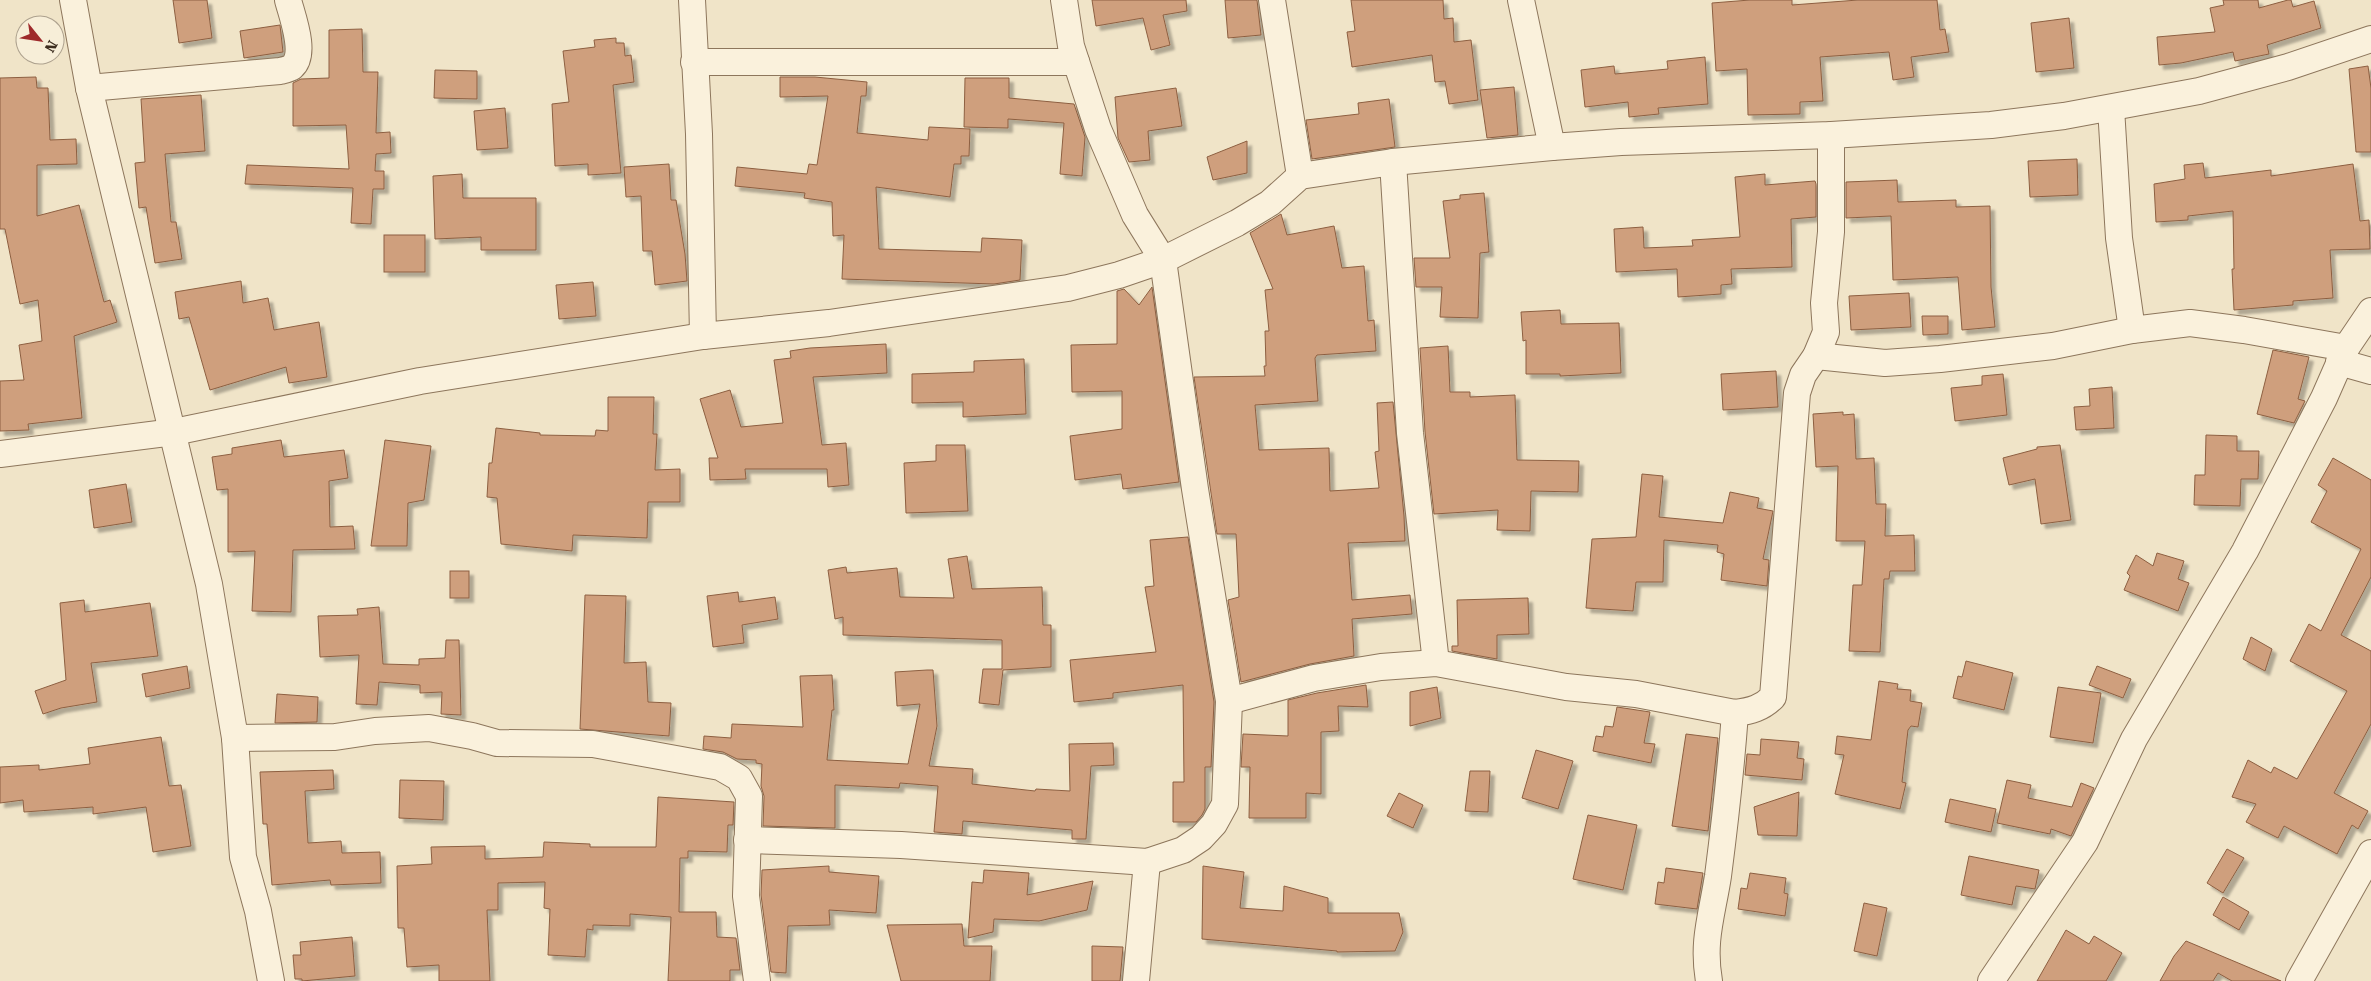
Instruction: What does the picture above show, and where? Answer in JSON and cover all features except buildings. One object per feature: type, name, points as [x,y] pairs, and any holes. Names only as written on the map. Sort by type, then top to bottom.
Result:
[{"type":"street","points":[[72,0],[90,88],[209,584],[235,738],[243,857],[258,911],[271,981]]},
{"type":"street","points":[[90,88],[271,72],[291,67],[298,58],[298,44],[288,0]]},
{"type":"street","points":[[692,0],[698,134],[703,336]]},
{"type":"street","points":[[747,840],[901,845],[1146,862],[1183,850],[1201,838],[1214,824],[1225,804],[1228,700],[1195,489],[1163,260],[1135,215],[1098,129],[1071,46],[1064,0]]},
{"type":"street","points":[[1272,0],[1300,176]]},
{"type":"street","points":[[1521,0],[1552,147]]},
{"type":"street","points":[[0,454],[174,432],[420,381],[703,336],[830,323],[1068,288],[1119,276],[1163,260],[1237,223],[1262,208],[1300,176],[1393,162],[1621,142],[1831,135],[1991,126],[2111,108],[2199,91],[2288,67],[2371,39]]},
{"type":"street","points":[[694,62],[1076,62]]},
{"type":"street","points":[[2111,108],[2119,238],[2132,330]]},
{"type":"street","points":[[1228,700],[1314,678],[1381,667],[1436,663],[1566,687],[1636,694],[1735,713],[1751,711],[1765,705],[1774,697],[1794,416],[1799,384],[1816,356],[1826,332],[1824,303],[1832,232],[1831,135]]},
{"type":"street","points":[[1393,162],[1410,433],[1436,663]]},
{"type":"street","points":[[1991,981],[2085,842],[2134,740],[2245,551],[2324,398],[2343,355],[2371,311]]},
{"type":"street","points":[[1816,356],[1885,363],[1931,359],[2053,346],[2132,330],[2190,323],[2244,330],[2343,355],[2371,371]]},
{"type":"street","points":[[1709,981],[1705,947],[1723,837],[1735,713]]},
{"type":"street","points":[[235,738],[335,737],[375,731],[429,728],[497,743],[593,744],[720,766],[739,778],[749,796],[746,896],[757,981]]},
{"type":"street","points":[[2299,981],[2371,853]]},
{"type":"street","points":[[1136,981],[1146,862]]}]
